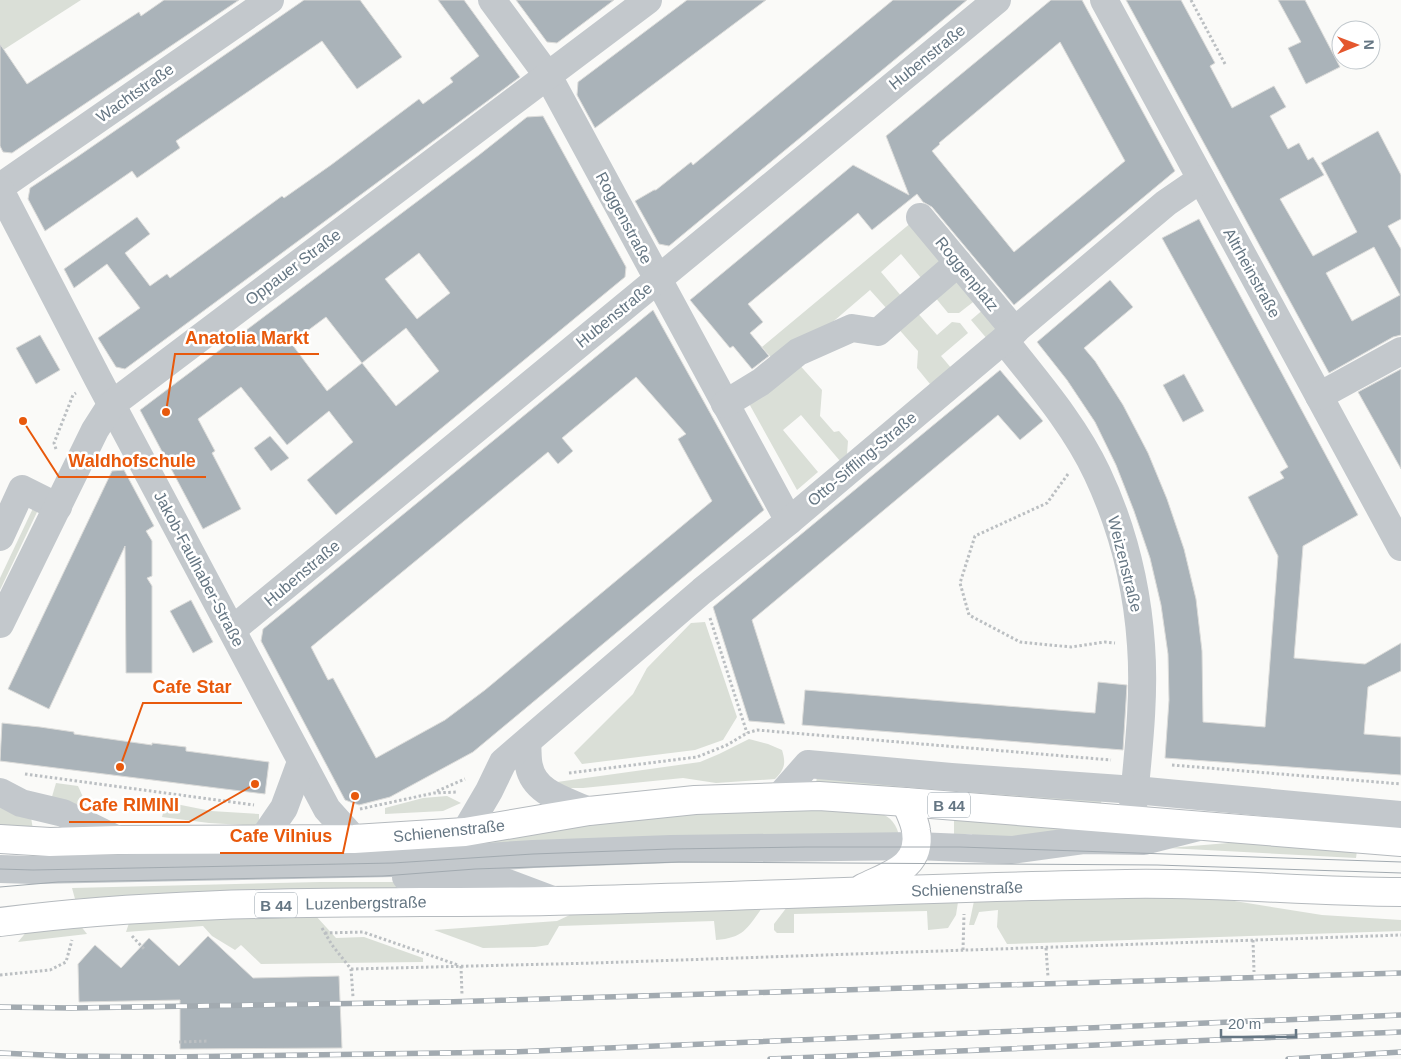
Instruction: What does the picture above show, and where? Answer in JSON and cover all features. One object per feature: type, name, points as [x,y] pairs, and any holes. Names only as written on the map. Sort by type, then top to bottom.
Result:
[{"type":"main road","name":"Schienenstraße","points":[[0,839],[50,842],[354,839],[465,832],[590,812],[695,800],[819,796],[1401,842]]},
{"type":"main road","name":"B 44","points":[[855,892],[910,863],[916,846],[916,830],[906,802]]},
{"type":"main road","name":"Schienenstraße","points":[[553,900],[1129,884],[1266,886],[1394,897]]},
{"type":"main road","name":"Luzenbergstraße","points":[[0,922],[64,914],[176,906],[553,900]]},
{"type":"street","name":"Wachtstraße","points":[[0,187],[270,0]]},
{"type":"street","name":"Roggenstraße","points":[[492,0],[548,76],[789,521]]},
{"type":"street","name":"Oppauer Straße","points":[[0,624],[96,430],[111,404],[648,0]]},
{"type":"street","name":"Hubenstraße","points":[[232,630],[996,0]]},
{"type":"street","name":"Altrheinstraße","points":[[1104,0],[1401,546]]},
{"type":"street","name":"Otto-Siffling-Straße","points":[[465,832],[489,791],[502,762],[527,743],[702,592],[1166,203],[1201,179]]},
{"type":"street","name":"Jakob-Faulhaber-Straße","points":[[0,190],[301,762],[327,809],[354,839]]},
{"type":"street","name":"Roggenplatz","points":[[920,216],[958,262],[1009,335]]},
{"type":"street","points":[[725,404],[761,382],[798,352],[852,328],[878,332],[958,262]]},
{"type":"street","name":"Weizenstraße","points":[[1009,335],[1096,472],[1120,535],[1132,581],[1141,646],[1142,685],[1132,821]]},
{"type":"street","points":[[1319,396],[1401,351]]},
{"type":"street","points":[[0,537],[22,489],[58,507]]},
{"type":"street","points":[[527,743],[529,767],[534,781],[546,792],[590,812]]},
{"type":"street","points":[[262,840],[284,808],[301,762]]},
{"type":"street","points":[[779,797],[808,764],[951,777],[1135,790],[1401,815]]},
{"type":"street","name":"Schienenstraße","points":[[0,792],[21,802],[63,813],[118,840]]},
{"type":"street","points":[[0,869],[33,870],[393,863],[533,854],[671,849],[916,846],[1012,850],[1085,840],[1144,841],[1203,826]]},
{"type":"street","points":[[0,887],[58,882],[383,876],[502,881],[553,900]]},
{"type":"path","points":[[1191,0],[1225,64]]},
{"type":"path","points":[[1085,452],[1047,503],[975,536],[960,584],[969,615],[1020,642],[1071,647],[1105,642],[1141,646]]},
{"type":"path","points":[[702,592],[747,733]]},
{"type":"path","points":[[353,997],[351,969],[324,933],[364,932],[460,966]]},
{"type":"path","points":[[351,969],[1046,948],[1401,935]]},
{"type":"path","points":[[132,936],[145,950]]},
{"type":"path","points":[[1252,940],[1254,972]]},
{"type":"path","points":[[0,975],[50,970],[66,962],[73,942]]},
{"type":"path","points":[[1046,948],[1048,977]]},
{"type":"path","points":[[460,966],[462,994]]},
{"type":"path","points":[[180,1042],[209,1041]]},
{"type":"shaded area","points":[[0,0],[81,0],[0,52]]},
{"type":"shaded area","points":[[912,222],[949,265],[926,284],[901,254],[881,272],[902,297],[888,310],[870,290],[814,338],[775,362],[762,347]]},
{"type":"shaded area","points":[[954,271],[977,299],[959,313],[948,313],[930,291]]},
{"type":"shaded area","points":[[985,308],[996,321],[996,333],[988,340],[971,320]]},
{"type":"shaded area","points":[[915,310],[937,335],[952,322],[960,323],[968,333],[941,356],[952,369],[930,384],[917,368],[918,351],[896,326]]},
{"type":"shaded area","points":[[796,361],[822,390],[820,416],[834,432],[839,431],[848,441],[847,454],[840,461],[801,415],[783,430],[818,472],[797,490],[747,400]]},
{"type":"shaded area","points":[[43,487],[48,489],[0,590],[0,578]]},
{"type":"shaded area","points":[[705,622],[737,717],[723,740],[695,750],[582,764],[574,753],[633,694],[647,668],[691,623]]},
{"type":"shaded area","points":[[749,739],[782,750],[784,766],[775,779],[716,783],[683,778],[583,788],[566,788],[557,782],[700,762]]},
{"type":"shaded area","points":[[817,775],[939,787],[938,796],[816,785]]},
{"type":"shaded area","points":[[56,783],[78,786],[87,806],[51,800]]},
{"type":"shaded area","points":[[960,783],[1102,795],[1101,804],[960,792]]},
{"type":"shaded area","points":[[447,796],[461,803],[443,811],[385,814],[385,808],[423,798]]},
{"type":"shaded area","points":[[166,802],[211,811],[259,814],[259,826],[209,823],[162,817]]},
{"type":"shaded area","points":[[0,803],[31,817],[33,830],[0,827]]},
{"type":"shaded area","points":[[843,808],[872,811],[887,816],[897,829],[900,840],[342,851],[700,813]]},
{"type":"shaded area","points":[[954,817],[1086,828],[972,843],[972,834],[954,834]]},
{"type":"shaded area","points":[[1240,842],[1357,851],[1356,858],[1168,848]]},
{"type":"shaded area","points":[[320,882],[412,882],[412,890],[171,893],[75,899],[72,888]]},
{"type":"shaded area","points":[[1153,897],[1222,899],[1322,915],[1401,920],[1401,931],[1007,944],[997,927],[998,910],[979,912],[974,925],[969,925],[974,901]]},
{"type":"shaded area","points":[[958,902],[956,915],[948,928],[928,930],[927,911],[794,914],[794,933],[777,933],[774,930],[774,924],[787,907]]},
{"type":"shaded area","points":[[762,908],[744,931],[732,937],[716,940],[714,921],[559,926],[548,945],[535,947],[483,948],[434,930],[557,921],[574,913]]},
{"type":"shaded area","points":[[316,916],[336,938],[364,937],[423,958],[423,962],[261,964],[241,945],[235,950],[212,936],[203,926],[126,932],[130,920]]},
{"type":"shaded area","points":[[80,925],[87,934],[18,942],[28,930]]},
{"type":"building","points":[[164,0],[239,0],[12,153],[3,152],[0,146],[0,44],[27,84],[139,12],[141,16]]},
{"type":"building","points":[[304,0],[360,0],[402,57],[357,89],[322,41],[176,141],[180,148],[137,178],[132,171],[45,231],[28,199],[30,188]]},
{"type":"building","points":[[438,0],[464,0],[520,77],[125,369],[116,367],[98,338],[140,308],[107,264],[74,288],[64,269],[137,217],[150,234],[125,253],[150,286],[167,274],[170,278],[282,196],[284,198],[331,165],[419,99],[423,104],[453,82],[450,78],[479,56]]},
{"type":"building","points":[[516,0],[614,0],[557,43],[547,42]]},
{"type":"building","points":[[687,0],[766,0],[595,128],[577,95],[578,82]]},
{"type":"building","points":[[893,0],[967,0],[669,246],[659,244],[635,201],[656,190],[691,162],[693,165]]},
{"type":"building","points":[[1051,0],[1082,0],[1175,171],[1014,305],[932,207],[923,202],[917,194],[872,230],[858,213],[748,304],[763,322],[750,333],[769,356],[752,369],[733,346],[730,348],[690,300],[853,165],[909,195],[886,136]],"holes":[[[1060,42],[1125,161],[1014,252],[932,151],[939,143]]]},
{"type":"building","points":[[1126,0],[1181,0],[1215,63],[1210,66],[1232,108],[1274,86],[1286,107],[1270,116],[1288,149],[1299,143],[1308,160],[1313,157],[1324,175],[1280,199],[1313,256],[1357,232],[1321,163],[1378,131],[1401,175],[1401,219],[1388,226],[1401,249],[1401,335],[1393,337],[1329,373]],"holes":[[[1374,247],[1400,295],[1352,321],[1326,273]]]},
{"type":"building","points":[[1278,0],[1305,0],[1331,50],[1331,70],[1334,70],[1306,84],[1288,48],[1301,42]]},
{"type":"building","points":[[543,116],[626,267],[625,277],[336,515],[307,480],[353,442],[329,411],[287,445],[241,387],[198,419],[215,451],[212,453],[241,509],[203,529],[140,410],[527,117]],"holes":[[[419,253],[450,293],[417,319],[385,279]],[[326,317],[362,363],[327,391],[291,343]],[[406,328],[439,371],[396,406],[362,363]]]},
{"type":"building","points":[[1199,219],[1358,515],[1303,546],[1294,658],[1365,664],[1401,643],[1401,671],[1368,687],[1364,734],[1401,737],[1401,775],[1165,758],[1169,700],[1168,654],[1161,605],[1150,558],[1116,465],[1095,422],[1067,380],[1037,342],[1110,280],[1133,307],[1084,348],[1095,361],[1123,405],[1148,453],[1167,499],[1184,549],[1196,599],[1202,651],[1203,722],[1265,727],[1278,556],[1248,497],[1284,478],[1280,472],[1288,467],[1162,238]]},
{"type":"building","points":[[653,310],[764,510],[473,752],[390,797],[359,805],[345,800],[261,641],[263,629]],"holes":[[[636,377],[686,434],[678,439],[712,501],[485,690],[445,720],[376,758],[333,678],[328,680],[311,647],[548,452],[558,464],[573,451],[562,438]]]},
{"type":"building","points":[[40,335],[60,370],[36,384],[16,348]]},
{"type":"building","points":[[1401,369],[1401,469],[1358,392]]},
{"type":"building","points":[[1000,370],[1043,421],[1020,440],[998,415],[752,620],[785,724],[749,721],[713,607]]},
{"type":"building","points":[[1184,374],[1204,411],[1183,422],[1163,385]]},
{"type":"building","points":[[270,436],[289,458],[271,471],[254,448]]},
{"type":"building","points":[[124,470],[154,526],[146,531],[152,541],[152,576],[147,578],[152,586],[152,673],[126,673],[125,546],[49,709],[8,689],[112,471]]},
{"type":"building","points":[[191,600],[213,642],[193,653],[170,611]]},
{"type":"building","points":[[1098,682],[1127,685],[1123,750],[802,725],[805,690],[1095,713]]},
{"type":"building","points":[[2,723],[40,727],[74,732],[74,734],[152,745],[152,743],[186,747],[186,751],[269,762],[265,794],[0,761]]},
{"type":"building","points":[[208,936],[253,978],[339,976],[342,1048],[180,1049],[180,1000],[79,1002],[78,964],[95,945],[121,968],[149,938],[179,966]]},
{"type":"tram line","points":[[0,869],[33,870],[393,863],[533,854],[806,847],[960,847],[1401,862]]},
{"type":"tram line","points":[[0,887],[58,882],[383,876],[475,869],[679,862],[1157,865],[1401,873]]},
{"type":"railway","points":[[0,1007],[71,1008],[445,1002],[1401,973]]},
{"type":"railway","points":[[0,1053],[169,1057],[512,1052],[1401,1015]]},
{"type":"railway","points":[[770,1059],[1401,1032]]},
{"type":"railway","points":[[1288,1059],[1401,1052]]},
{"type":"place","name":"Anatolia Markt","points":[[166,412]]},
{"type":"place","name":"Waldhofschule","points":[[23,421]]},
{"type":"place","name":"Cafe Star","points":[[120,767]]},
{"type":"place","name":"Cafe RIMINI","points":[[255,784]]},
{"type":"place","name":"Cafe Vilnius","points":[[355,796]]}]
